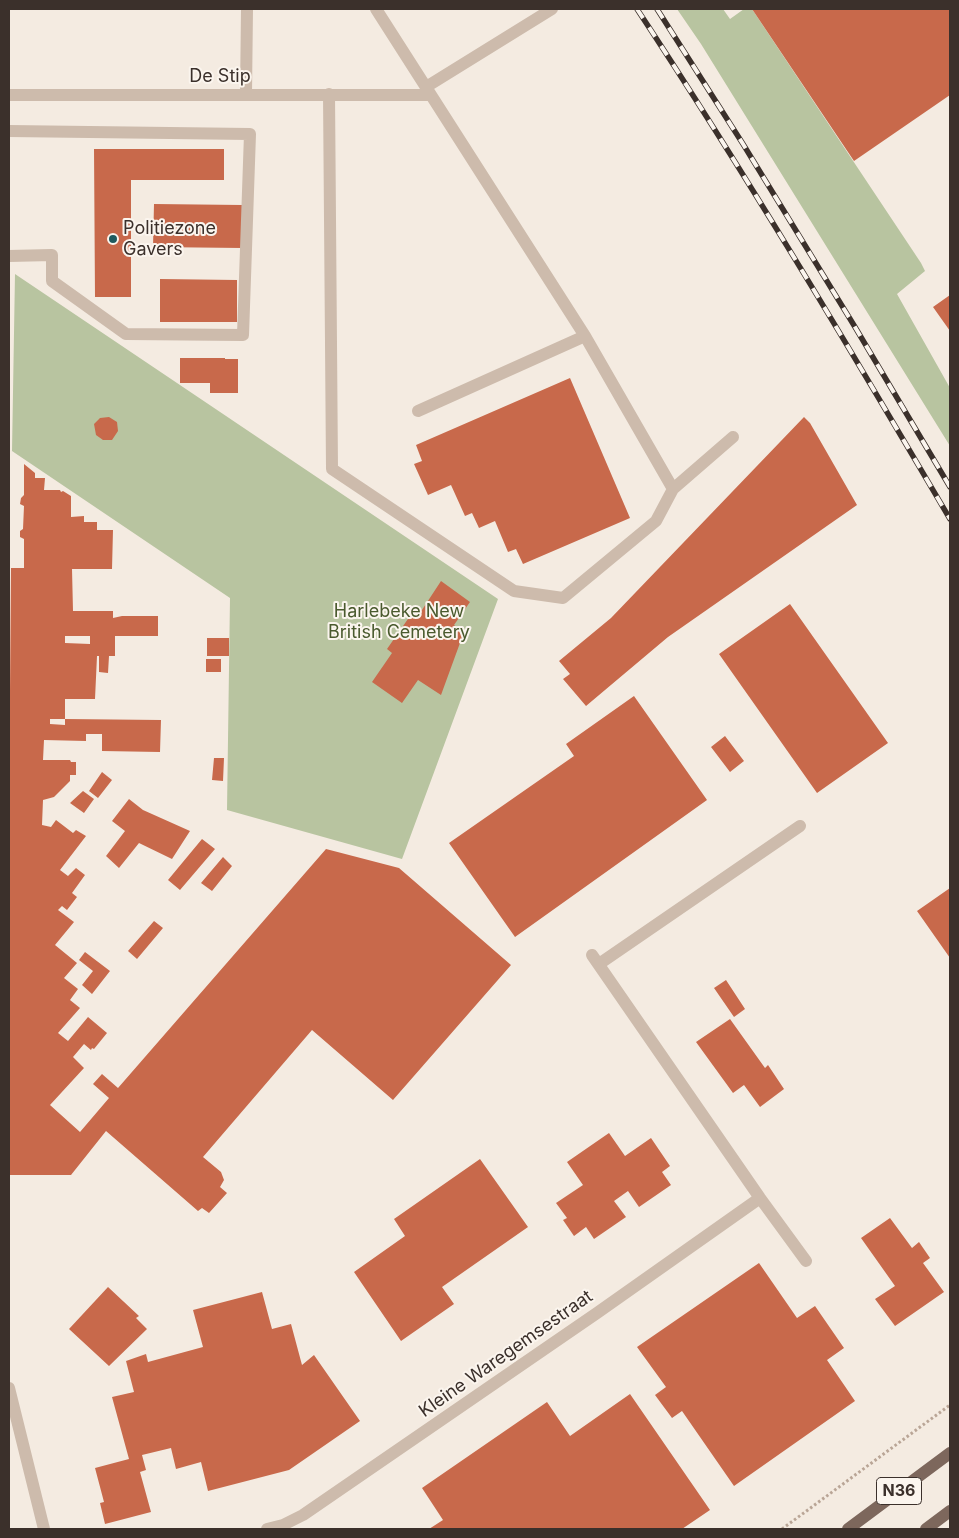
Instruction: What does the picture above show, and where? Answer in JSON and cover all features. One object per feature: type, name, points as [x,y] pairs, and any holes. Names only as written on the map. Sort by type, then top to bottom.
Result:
[{"type":"main road","name":"N36","points":[[848,1529],[950,1453]]},
{"type":"main road","name":"N36","points":[[926,1529],[950,1511]]},
{"type":"street","points":[[246,9],[246,94]]},
{"type":"street","points":[[376,9],[586,336],[673,489]]},
{"type":"street","points":[[428,91],[552,9]]},
{"type":"street","name":"De Stip","points":[[9,95],[329,94],[428,91]]},
{"type":"street","points":[[329,94],[332,469],[514,591],[564,598],[656,522],[673,489],[733,437]]},
{"type":"street","points":[[9,131],[250,134],[243,336],[126,334],[52,281],[52,255],[9,256]]},
{"type":"street","points":[[418,411],[586,336]]},
{"type":"street","points":[[800,826],[596,960],[760,1198],[806,1261]]},
{"type":"street","name":"Kleine Waregemsestraat","points":[[268,1529],[283,1525],[303,1515],[597,1313],[760,1198]]},
{"type":"street","points":[[9,1388],[44,1529]]},
{"type":"path","points":[[782,1529],[950,1406]]},
{"type":"green space","points":[[677,9],[723,9],[730,19],[744,9],[752,9],[921,263],[925,271],[897,294],[950,388],[950,446],[701,44]]},
{"type":"green space","name":"Harlebeke New British Cemetery","points":[[15,274],[498,599],[402,859],[227,810],[230,598],[12,451]]},
{"type":"building","points":[[752,9],[950,9],[950,95],[854,161]]},
{"type":"building","name":"Politiezone Gavers","points":[[94,149],[224,149],[224,180],[131,180],[131,297],[95,297]]},
{"type":"building","points":[[154,204],[242,205],[242,248],[153,247]]},
{"type":"building","points":[[160,279],[237,280],[237,322],[160,322]]},
{"type":"building","points":[[950,295],[950,331],[933,307]]},
{"type":"building","points":[[180,358],[238,359],[238,393],[210,393],[210,383],[180,383]]},
{"type":"building","points":[[570,378],[630,518],[523,564],[516,549],[508,552],[495,521],[479,528],[472,513],[465,516],[451,485],[428,495],[414,464],[422,461],[416,445]]},
{"type":"building","points":[[109,417],[117,422],[118,431],[112,440],[103,440],[96,435],[94,424],[100,418]]},
{"type":"building","points":[[804,417],[810,423],[857,505],[668,637],[586,706],[563,679],[570,674],[559,661],[611,618]]},
{"type":"building","points":[[24,464],[35,473],[35,478],[45,478],[44,490],[60,490],[71,496],[71,517],[84,516],[84,522],[97,522],[97,530],[113,530],[112,569],[72,569],[73,611],[113,611],[113,618],[122,616],[158,616],[158,636],[115,636],[115,656],[109,656],[108,673],[99,672],[99,656],[97,656],[95,699],[65,699],[65,719],[161,720],[160,752],[102,751],[102,734],[86,734],[86,741],[44,740],[43,760],[70,760],[71,762],[76,762],[76,775],[70,775],[70,781],[54,797],[43,800],[42,825],[51,827],[56,820],[73,833],[76,830],[86,836],[60,870],[68,876],[76,868],[85,875],[72,893],[77,897],[67,910],[62,906],[58,910],[74,922],[55,945],[77,963],[64,978],[78,989],[70,1000],[80,1008],[58,1033],[68,1041],[88,1017],[107,1033],[94,1049],[92,1048],[91,1050],[84,1044],[73,1057],[84,1068],[50,1105],[80,1132],[109,1098],[93,1084],[102,1074],[118,1088],[326,849],[399,868],[511,965],[393,1100],[312,1030],[203,1157],[221,1172],[224,1180],[220,1187],[227,1193],[209,1213],[202,1208],[198,1211],[106,1131],[71,1175],[9,1175],[11,568],[24,568],[24,539],[20,537],[20,531],[23,529],[24,506],[20,504],[21,498],[24,495]],"holes":[[[65,636],[90,636],[90,644],[65,643]],[[50,719],[65,719],[65,725],[50,724]]]},
{"type":"building","points":[[441,581],[470,602],[454,625],[464,632],[441,695],[418,680],[402,703],[372,682],[392,653],[387,649],[417,606],[422,610]]},
{"type":"building","points":[[790,604],[888,743],[817,793],[719,654]]},
{"type":"building","points":[[207,638],[229,638],[229,656],[207,656]]},
{"type":"building","points":[[206,659],[221,659],[221,672],[206,672]]},
{"type":"building","points":[[634,696],[707,800],[515,937],[449,843],[574,756],[566,744]]},
{"type":"building","points":[[725,736],[744,761],[730,772],[711,747]]},
{"type":"building","points":[[214,758],[224,758],[223,781],[212,780]]},
{"type":"building","points":[[102,772],[112,780],[98,798],[89,791]]},
{"type":"building","points":[[83,791],[94,799],[84,813],[70,803]]},
{"type":"building","points":[[129,799],[143,810],[190,831],[172,859],[139,843],[119,868],[106,856],[125,831],[112,821]]},
{"type":"building","points":[[202,839],[215,849],[180,890],[168,880]]},
{"type":"building","points":[[223,857],[232,866],[212,891],[201,883]]},
{"type":"building","points":[[950,888],[950,958],[917,911]]},
{"type":"building","points":[[154,921],[163,928],[137,959],[128,951]]},
{"type":"building","points":[[85,952],[110,971],[92,994],[82,985],[93,971],[79,960]]},
{"type":"building","points":[[726,980],[745,1009],[734,1017],[714,988]]},
{"type":"building","points":[[730,1019],[765,1068],[768,1065],[784,1089],[760,1107],[744,1085],[733,1093],[696,1042]]},
{"type":"building","points":[[609,1133],[625,1156],[651,1138],[670,1166],[662,1172],[671,1185],[639,1207],[628,1191],[614,1201],[626,1217],[594,1239],[586,1227],[574,1236],[563,1220],[567,1218],[556,1203],[583,1185],[567,1162]]},
{"type":"building","points":[[480,1159],[528,1227],[442,1287],[454,1304],[401,1341],[354,1272],[405,1236],[394,1219]]},
{"type":"building","points":[[890,1218],[912,1248],[919,1242],[930,1258],[923,1263],[944,1292],[895,1326],[875,1299],[895,1286],[861,1238]]},
{"type":"building","points":[[759,1263],[797,1318],[815,1306],[844,1348],[827,1360],[855,1401],[734,1486],[682,1411],[672,1418],[655,1395],[666,1387],[637,1347]]},
{"type":"building","points":[[108,1287],[139,1316],[136,1318],[147,1329],[109,1366],[69,1329]]},
{"type":"building","points":[[262,1292],[272,1329],[291,1324],[302,1365],[314,1355],[360,1421],[289,1470],[208,1491],[201,1462],[176,1469],[171,1448],[142,1455],[146,1470],[140,1472],[151,1512],[105,1524],[100,1503],[104,1502],[95,1468],[129,1459],[112,1397],[134,1392],[126,1361],[146,1354],[148,1362],[203,1347],[193,1310]]},
{"type":"building","points":[[630,1394],[710,1510],[682,1529],[429,1529],[443,1520],[422,1488],[547,1402],[570,1436]]},
{"type":"railway","points":[[637,9],[797,262],[950,519]]},
{"type":"railway","points":[[657,9],[743,144],[950,487]]},
{"type":"place","name":"Politiezone Gavers","points":[[113,239]]}]
